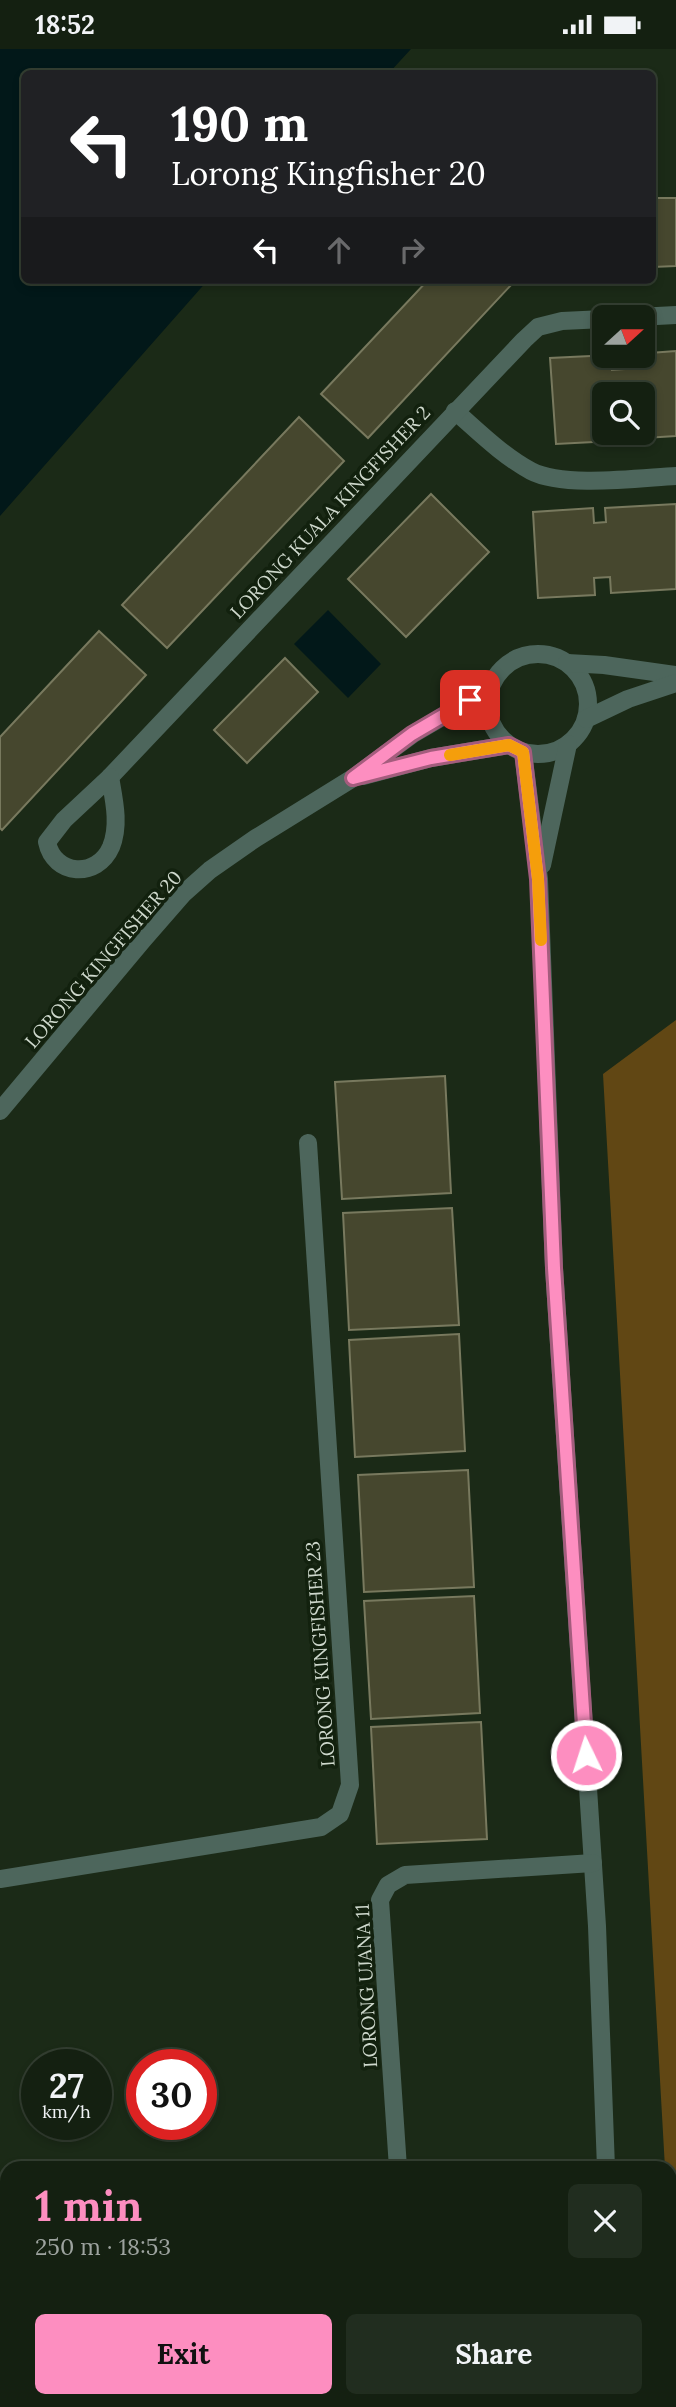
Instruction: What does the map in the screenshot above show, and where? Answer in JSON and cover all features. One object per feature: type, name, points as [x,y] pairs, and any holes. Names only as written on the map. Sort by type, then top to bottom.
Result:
[{"type":"street","points":[[655,316],[676,315]]},
{"type":"street","name":"LORONG KUALA KINGFISHER 2","points":[[110,777],[116,830],[110,850],[86,870],[61,864],[49,853],[47,842],[64,820],[110,777],[455,411],[538,327],[562,321],[592,320]]},
{"type":"street","points":[[455,411],[503,452],[533,472],[562,480],[676,477]]},
{"type":"street","points":[[537,653],[553,656],[567,663],[578,674],[588,703],[586,719],[579,733],[568,744],[554,751],[539,754],[516,748],[498,734],[491,720],[488,705],[490,689],[497,675],[508,663],[537,653]]},
{"type":"street","points":[[567,663],[676,675]]},
{"type":"street","points":[[586,719],[628,699],[676,683]]},
{"type":"street","name":"LORONG KINGFISHER 20","points":[[0,1111],[183,894],[210,870],[353,778],[412,734],[490,689]]},
{"type":"street","points":[[538,879],[568,744]]},
{"type":"street","points":[[516,748],[538,879],[554,1268],[593,1863],[606,2161]]},
{"type":"street","name":"LORONG KINGFISHER 20","points":[[353,778],[431,758],[516,748]]},
{"type":"street","name":"LORONG KINGFISHER 23","points":[[0,1879],[321,1827],[340,1814],[350,1785],[308,1143]]},
{"type":"street","name":"LORONG UJANA 11","points":[[398,2161],[380,1900],[388,1885],[405,1875],[593,1863]]},
{"type":"shaded area","points":[[0,49],[411,49],[392,70],[21,70],[21,284],[204,284],[0,516]]},
{"type":"shaded area","points":[[328,610],[381,664],[348,698],[294,644]]},
{"type":"shaded area","points":[[676,1020],[676,2161],[665,2161],[603,1074]]},
{"type":"building","points":[[656,198],[676,198],[676,266],[656,267]]},
{"type":"building","points":[[424,284],[512,284],[368,438],[321,394]]},
{"type":"building","points":[[676,351],[676,436],[655,437],[655,382],[592,382],[592,442],[556,444],[550,358],[592,356],[592,368],[612,370],[655,368],[655,353]]},
{"type":"building","points":[[299,417],[344,461],[167,648],[122,605]]},
{"type":"building","points":[[431,494],[489,552],[406,637],[348,579]]},
{"type":"building","points":[[676,504],[676,589],[611,593],[610,577],[594,578],[595,595],[538,598],[533,512],[593,508],[594,523],[606,522],[605,508]]},
{"type":"building","points":[[99,631],[146,675],[2,830],[0,737]]},
{"type":"building","points":[[285,658],[318,692],[247,763],[214,730]]},
{"type":"building","points":[[445,1076],[451,1193],[342,1199],[335,1082]]},
{"type":"building","points":[[452,1208],[459,1325],[349,1330],[343,1213]]},
{"type":"building","points":[[459,1334],[465,1451],[355,1457],[349,1340]]},
{"type":"building","points":[[468,1470],[474,1587],[364,1592],[358,1475]]},
{"type":"building","points":[[474,1596],[480,1713],[371,1719],[364,1601]]},
{"type":"building","points":[[481,1722],[487,1839],[377,1844],[371,1727]]},
{"type":"slow traffic","points":[[450,755],[509,745],[523,752],[538,879],[541,940]]},
{"type":"route","points":[[470,700],[412,734],[353,778],[431,758],[509,745],[523,752],[538,879],[554,1268],[586,1755]]}]
